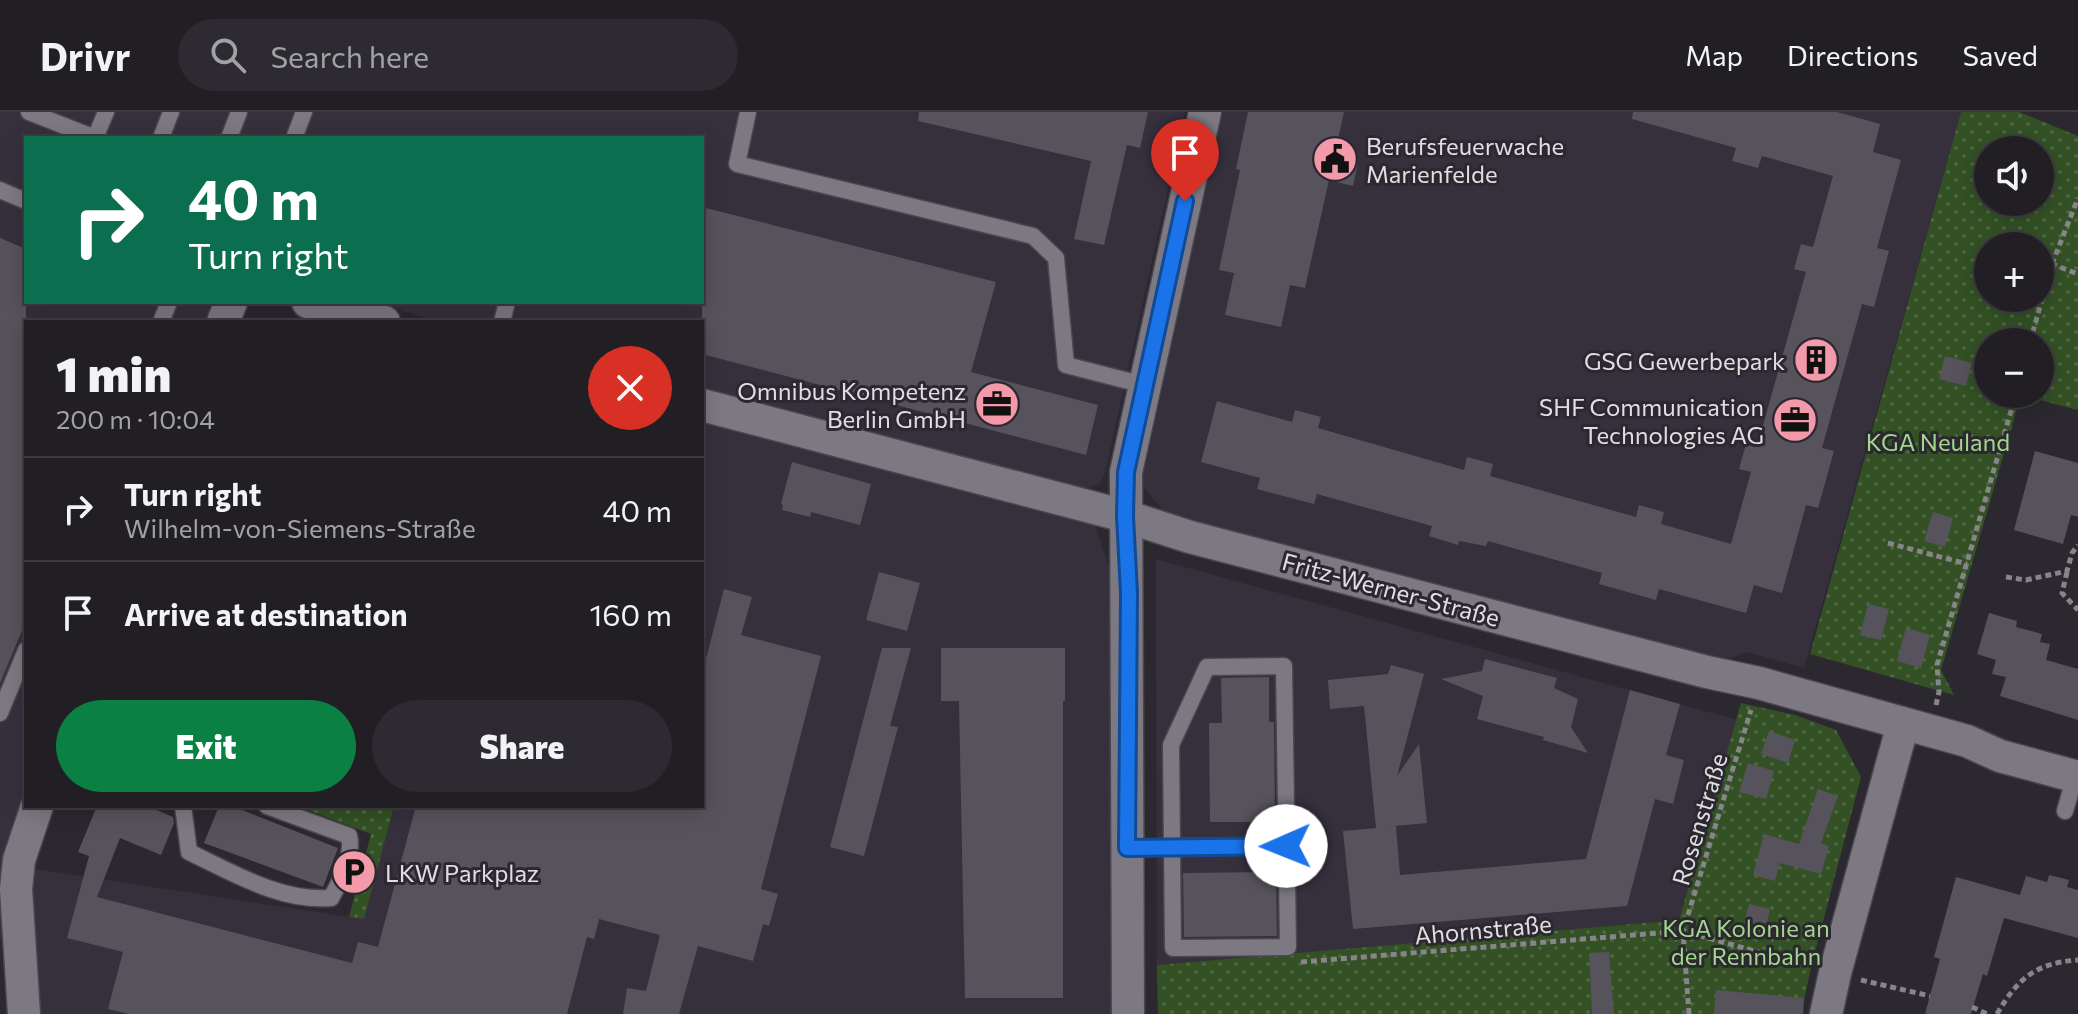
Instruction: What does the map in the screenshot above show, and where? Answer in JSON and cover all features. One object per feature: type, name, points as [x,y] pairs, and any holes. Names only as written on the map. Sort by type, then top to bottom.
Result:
[{"type":"street","points":[[1128,1014],[1129,593],[1126,472],[1205,112]]},
{"type":"street","points":[[316,304],[376,320]]},
{"type":"street","name":"Fritz-Werner-Straße","points":[[704,406],[1125,516],[1190,537],[1759,683],[1967,741],[2000,756],[2076,777]]},
{"type":"street","points":[[1826,1014],[1835,973],[1916,728]]},
{"type":"street","points":[[24,1014],[8,890],[36,808]]},
{"type":"lane","points":[[96,136],[106,112]]},
{"type":"lane","points":[[162,136],[171,112]]},
{"type":"lane","points":[[230,136],[239,112]]},
{"type":"lane","points":[[295,136],[304,112]]},
{"type":"lane","points":[[748,112],[737,164],[1033,236],[1056,258],[1066,365],[1144,385]]},
{"type":"lane","points":[[35,113],[90,136]]},
{"type":"lane","points":[[0,190],[24,200]]},
{"type":"lane","points":[[0,713],[24,655]]},
{"type":"lane","points":[[1284,666],[1288,947],[1173,948],[1172,847],[1171,745],[1207,667],[1284,666]]},
{"type":"lane","points":[[2065,811],[2076,777]]},
{"type":"lane","points":[[183,808],[189,852],[247,879],[295,896],[331,898],[351,845],[349,836],[272,808]]},
{"type":"lane","points":[[1127,848],[1286,846]]},
{"type":"path","points":[[2054,259],[2078,198]]},
{"type":"path","points":[[2054,265],[2078,274]]},
{"type":"path","points":[[1916,728],[1939,692],[1937,665],[2012,408]]},
{"type":"path","points":[[1888,543],[1967,564]]},
{"type":"path","points":[[2078,545],[2072,553],[2062,593],[2078,610]]},
{"type":"path","points":[[2006,577],[2026,580],[2067,571]]},
{"type":"path","name":"Rosenstraße","points":[[1689,1014],[1683,931],[1759,683]]},
{"type":"path","name":"Ahornstraße","points":[[1301,962],[1683,931],[1930,996]]},
{"type":"path","points":[[1997,1014],[2010,992],[2028,974],[2055,962],[2078,960]]},
{"type":"path","points":[[1972,1007],[1987,1014]]},
{"type":"shaded area","points":[[0,112],[1185,112],[1105,473],[1099,484],[1083,490],[704,390],[704,320],[437,320],[377,304],[704,304],[704,136],[24,136],[24,304],[208,304],[210,313],[208,320],[24,320],[24,800],[6,851],[3,933],[0,940]]},
{"type":"shaded area","points":[[1223,112],[1961,112],[1804,668],[1747,652],[1708,667],[1190,524],[1163,510],[1142,482]]},
{"type":"shaded area","points":[[704,423],[1095,526],[1117,592],[1119,1014],[38,1014],[31,907],[34,869],[363,919],[393,808],[704,808]]},
{"type":"shaded area","points":[[1156,559],[1737,720],[1679,920],[1157,965]]},
{"type":"green space","name":"KGA Neuland","points":[[1961,112],[2019,112],[2078,136],[2078,410],[2054,404],[2054,328],[1974,328],[1974,408],[2017,408],[1941,670],[1954,695],[1810,654]]},
{"type":"green space","name":"KGA Kolonie an der Rennbahn","points":[[1741,703],[1795,715],[1836,730],[1861,777],[1801,1014],[1158,1014],[1157,965],[1679,920]]},
{"type":"green space","points":[[303,808],[393,808],[364,919],[349,917],[371,834]]},
{"type":"building","points":[[919,112],[1148,112],[1140,148],[1127,145],[1104,245],[1074,239],[1091,161],[918,121]]},
{"type":"building","points":[[1248,112],[1344,112],[1334,158],[1358,163],[1353,186],[1329,180],[1305,288],[1290,285],[1281,327],[1225,315],[1234,273],[1219,270],[1240,170],[1236,169]]},
{"type":"building","name":"GSG Gewerbepark","points":[[1633,112],[1837,112],[1880,124],[1873,152],[1901,160],[1877,248],[1889,251],[1874,307],[1862,304],[1822,448],[1834,451],[1818,508],[1806,505],[1782,593],[1754,585],[1746,613],[1659,589],[1656,600],[1599,584],[1602,573],[1488,541],[1486,546],[1459,541],[1458,545],[1429,536],[1432,526],[1317,494],[1314,504],[1257,489],[1260,478],[1201,462],[1217,401],[1292,422],[1295,410],[1321,417],[1318,428],[1464,470],[1467,457],[1493,464],[1490,476],[1636,517],[1639,505],[1664,512],[1661,524],[1731,544],[1751,472],[1739,469],[1746,444],[1757,447],[1806,272],[1794,269],[1801,244],[1813,247],[1833,176],[1762,156],[1758,168],[1732,161],[1736,148],[1632,119]]},
{"type":"building","points":[[706,208],[996,282],[971,372],[1098,405],[1086,455],[704,355]]},
{"type":"building","points":[[0,238],[24,248],[26,320],[24,626],[0,683]]},
{"type":"building","points":[[1945,356],[1972,363],[1966,386],[1939,379]]},
{"type":"building","points":[[2035,451],[2078,463],[2078,517],[2071,515],[2063,544],[2014,530]]},
{"type":"building","points":[[792,462],[871,484],[860,525],[811,512],[810,517],[782,510]]},
{"type":"building","points":[[1933,512],[1953,518],[1945,547],[1924,541]]},
{"type":"building","points":[[879,572],[920,583],[907,631],[866,620]]},
{"type":"building","points":[[724,589],[752,597],[741,635],[821,656],[761,889],[778,894],[769,926],[763,924],[753,961],[698,946],[679,1014],[623,1014],[627,988],[646,991],[660,935],[599,919],[594,939],[587,937],[567,1014],[129,1014],[108,1009],[123,952],[67,938],[89,856],[78,852],[96,808],[152,808],[173,817],[174,823],[161,855],[120,838],[97,897],[352,963],[358,942],[378,947],[415,808],[704,808],[704,666]]},
{"type":"building","points":[[1868,604],[1889,609],[1881,640],[1860,635]]},
{"type":"building","points":[[1989,613],[2017,621],[2016,627],[2042,634],[2040,642],[2050,644],[2046,660],[2078,669],[2078,720],[2000,696],[2006,677],[1992,674],[1996,660],[1977,654]]},
{"type":"building","points":[[1906,628],[1930,635],[1921,668],[1897,661]]},
{"type":"building","points":[[882,648],[911,648],[890,726],[898,727],[864,856],[830,847]]},
{"type":"building","points":[[941,648],[1065,648],[1063,998],[965,998],[959,701],[941,701]]},
{"type":"building","points":[[1485,659],[1557,678],[1554,688],[1578,699],[1571,727],[1588,753],[1543,740],[1544,737],[1477,719],[1483,696],[1441,679],[1482,671]]},
{"type":"building","points":[[1391,665],[1424,674],[1397,776],[1419,744],[1427,823],[1384,827],[1396,826],[1400,875],[1586,859],[1630,690],[1680,704],[1666,755],[1684,760],[1673,804],[1655,799],[1627,906],[1353,929],[1343,831],[1376,828],[1364,706],[1330,709],[1328,680],[1388,674]]},
{"type":"building","points":[[1269,677],[1269,722],[1274,722],[1275,822],[1210,822],[1209,723],[1222,723],[1221,678]]},
{"type":"building","points":[[1769,731],[1795,740],[1788,763],[1761,754]]},
{"type":"building","points":[[1748,763],[1774,771],[1766,799],[1739,792]]},
{"type":"building","points":[[1818,789],[1838,796],[1821,843],[1829,846],[1821,874],[1780,863],[1775,881],[1753,875],[1764,834],[1799,844]]},
{"type":"building","points":[[218,808],[237,808],[338,848],[323,887],[204,843]]},
{"type":"building","points":[[1276,872],[1277,936],[1184,937],[1183,873]]},
{"type":"building","points":[[2049,875],[2069,880],[2067,887],[2078,890],[2078,938],[2004,918],[1987,976],[1983,974],[1971,1014],[1925,1014],[1940,959],[1934,957],[1956,877],[2020,895],[2026,876],[2047,882]]},
{"type":"building","points":[[1749,904],[1770,909],[1764,935],[1742,929]]},
{"type":"building","points":[[1609,952],[1614,1014],[1592,1014],[1589,953]]},
{"type":"building","points":[[1716,990],[1804,998],[1803,1014],[1714,1014]]},
{"type":"place","name":"Berufsfeuerwache Marienfelde","points":[[1335,159]]},
{"type":"place","name":"GSG Gewerbepark","points":[[1816,360]]},
{"type":"place","name":"Omnibus Kompetenz Berlin GmbH","points":[[997,404]]},
{"type":"place","name":"SHF Communication Technologies AG","points":[[1795,420]]},
{"type":"place","name":"LKW Parkplaz","points":[[354,872]]},
{"type":"route","points":[[1185,201],[1126,472],[1129,593],[1127,848],[1286,846]]}]
